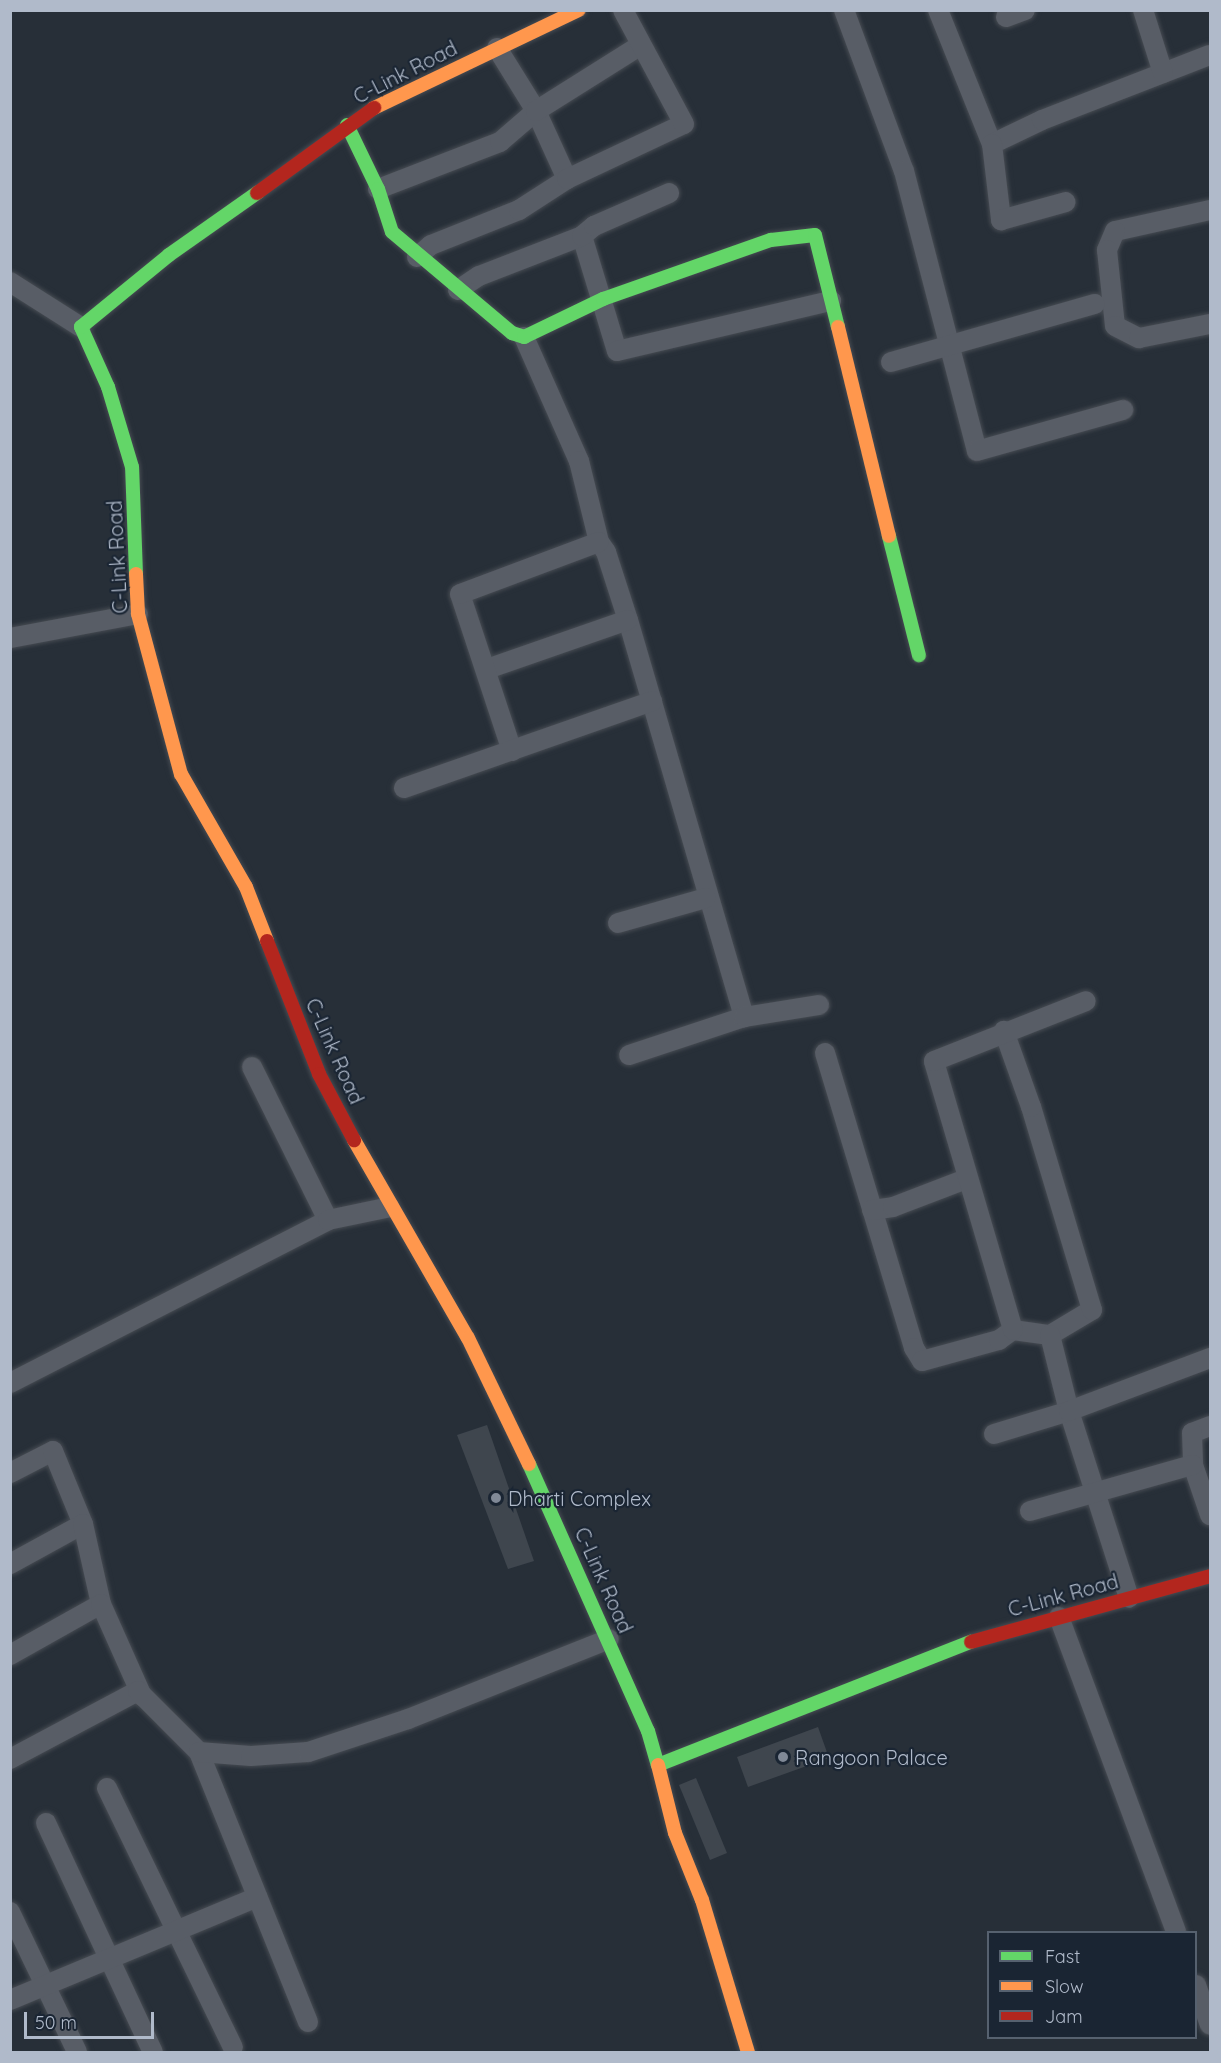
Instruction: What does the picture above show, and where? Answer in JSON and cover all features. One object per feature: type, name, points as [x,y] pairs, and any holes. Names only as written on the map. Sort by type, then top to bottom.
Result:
[{"type":"street","name":"C-Link Road","points":[[579,10],[361,114],[169,255],[81,327],[108,387],[132,467],[138,614],[181,774],[246,887],[320,1074],[390,1207],[468,1338],[609,1639],[648,1731],[658,1766],[952,1647],[1210,1576]]},
{"type":"street","points":[[417,256],[431,245],[519,210],[567,179],[684,124],[623,10]]},
{"type":"street","points":[[844,10],[904,171],[977,451],[1123,410]]},
{"type":"street","points":[[938,10],[992,144],[1001,220],[1066,202]]},
{"type":"street","points":[[1006,17],[1025,10]]},
{"type":"street","points":[[1143,10],[1163,73]]},
{"type":"street","points":[[378,189],[500,142],[536,111],[641,45]]},
{"type":"street","points":[[497,48],[536,111],[567,179]]},
{"type":"street","points":[[992,144],[1042,120],[1210,55]]},
{"type":"street","points":[[347,125],[378,189],[392,232],[417,256],[512,333],[524,337],[603,299],[771,240],[815,235],[919,655]]},
{"type":"street","points":[[458,290],[479,276],[582,236],[594,226],[669,193]]},
{"type":"street","points":[[1210,210],[1115,231],[1107,250],[1115,326],[1139,339],[1210,324]]},
{"type":"street","points":[[582,236],[617,351],[831,302]]},
{"type":"street","points":[[10,282],[81,327]]},
{"type":"street","points":[[891,362],[1095,304]]},
{"type":"street","points":[[524,337],[579,461],[599,542],[628,620],[706,898],[744,1017]]},
{"type":"street","points":[[512,751],[487,669],[460,594],[599,542]]},
{"type":"street","points":[[10,638],[138,614]]},
{"type":"street","points":[[487,669],[628,620]]},
{"type":"street","points":[[404,788],[652,701]]},
{"type":"street","points":[[618,923],[706,898]]},
{"type":"street","points":[[1013,1330],[966,1179],[934,1061],[1004,1031],[1086,1002]]},
{"type":"street","points":[[629,1055],[744,1017],[819,1005]]},
{"type":"street","points":[[825,1053],[914,1348],[922,1361],[999,1340],[1013,1330],[1050,1335],[1092,1310],[1091,1299],[1004,1031]]},
{"type":"street","points":[[252,1067],[328,1220]]},
{"type":"street","points":[[872,1210],[893,1207],[966,1179]]},
{"type":"street","points":[[10,1383],[328,1220],[390,1207]]},
{"type":"street","points":[[1050,1335],[1069,1411],[1129,1598]]},
{"type":"street","points":[[994,1434],[1069,1411],[1210,1358]]},
{"type":"street","points":[[1210,1426],[1192,1433],[1193,1465],[1210,1515]]},
{"type":"street","points":[[10,1473],[53,1451],[83,1524],[101,1604],[142,1696]]},
{"type":"street","points":[[1030,1511],[1193,1465]]},
{"type":"street","points":[[10,1564],[83,1524]]},
{"type":"street","points":[[10,1655],[101,1604]]},
{"type":"street","points":[[1059,1617],[1176,1931]]},
{"type":"street","points":[[199,1752],[250,1756],[308,1752],[408,1719],[609,1639]]},
{"type":"street","points":[[10,1759],[138,1691],[199,1752],[308,2022]]},
{"type":"street","points":[[658,1766],[675,1833],[702,1900],[748,2052]]},
{"type":"street","points":[[107,1788],[233,2047]]},
{"type":"street","points":[[46,1823],[153,2052]]},
{"type":"street","points":[[10,2000],[257,1897]]},
{"type":"street","points":[[10,1912],[77,2052]]},
{"type":"street","points":[[1197,1988],[1210,2025]]},
{"type":"building","name":"Dharti Complex","points":[[487,1425],[534,1561],[508,1569],[457,1435]]},
{"type":"building","name":"Rangoon Palace","points":[[818,1727],[829,1758],[748,1787],[737,1757]]},
{"type":"building","points":[[696,1778],[727,1853],[710,1860],[679,1785]]},
{"type":"traffic: fast","points":[[347,125],[378,189],[392,232],[512,333],[524,337],[603,299],[771,240],[815,235],[838,327]]},
{"type":"traffic: fast","points":[[136,574],[132,467],[108,387],[81,327],[169,255],[257,193]]},
{"type":"traffic: fast","points":[[889,536],[919,655]]},
{"type":"traffic: fast","points":[[529,1464],[648,1731],[658,1765],[971,1642]]},
{"type":"traffic: slow","points":[[374,108],[579,10]]},
{"type":"traffic: slow","points":[[838,327],[889,536]]},
{"type":"traffic: slow","points":[[136,574],[138,614],[181,774],[246,887],[267,941]]},
{"type":"traffic: slow","points":[[354,1140],[468,1338],[529,1464]]},
{"type":"traffic: slow","points":[[658,1765],[675,1833],[702,1900],[748,2052]]},
{"type":"traffic: jam","points":[[257,193],[374,108]]},
{"type":"traffic: jam","points":[[267,941],[319,1074],[354,1140]]},
{"type":"traffic: jam","points":[[971,1642],[1210,1576]]},
{"type":"place","name":"Dharti Complex","points":[[496,1498]]},
{"type":"place","name":"Rangoon Palace","points":[[783,1757]]}]
